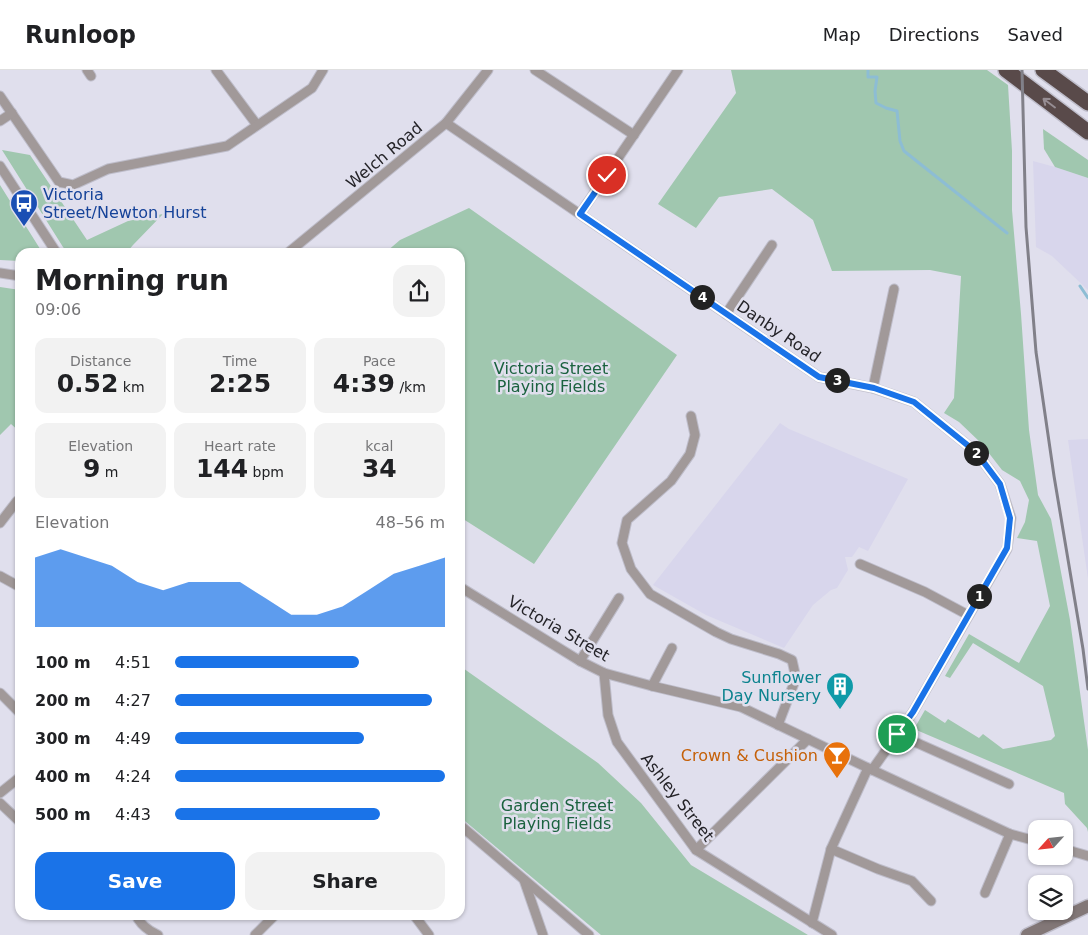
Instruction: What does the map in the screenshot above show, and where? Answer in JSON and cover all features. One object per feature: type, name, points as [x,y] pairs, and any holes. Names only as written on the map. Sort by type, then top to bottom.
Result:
[{"type":"highway","points":[[1006,70],[1088,132]]},
{"type":"highway","points":[[1043,70],[1088,104]]},
{"type":"street","points":[[216,70],[258,125]]},
{"type":"street","points":[[0,96],[59,182],[73,185],[108,169],[227,146],[312,88],[323,70]]},
{"type":"street","name":"Welch Road","points":[[294,248],[446,123],[488,70]]},
{"type":"street","points":[[535,70],[634,135]]},
{"type":"street","points":[[580,214],[678,70]]},
{"type":"street","points":[[0,121],[12,113]]},
{"type":"street","name":"Danby Road","points":[[446,123],[819,377],[874,388],[914,402],[976,452],[1000,484],[1010,518],[1007,548],[913,712],[870,769],[831,849],[812,923]]},
{"type":"street","points":[[0,166],[53,248]]},
{"type":"street","points":[[726,314],[772,245]]},
{"type":"street","points":[[0,272],[15,275]]},
{"type":"street","points":[[874,388],[894,289]]},
{"type":"street","points":[[691,416],[695,435],[690,454],[672,481],[627,520],[622,543],[631,569],[650,594],[731,639],[792,660],[796,678],[778,725]]},
{"type":"street","points":[[0,523],[15,504]]},
{"type":"street","points":[[860,564],[925,592],[968,615]]},
{"type":"street","points":[[0,576],[15,584]]},
{"type":"street","name":"Victoria Street","points":[[465,590],[580,661],[604,673],[741,707],[1010,834],[1028,839]]},
{"type":"street","points":[[580,661],[619,598]]},
{"type":"street","points":[[652,686],[672,648]]},
{"type":"street","name":"Ashley Street","points":[[604,673],[608,715],[617,742],[696,850],[832,935]]},
{"type":"street","points":[[0,693],[15,708]]},
{"type":"street","points":[[897,734],[1009,784]]},
{"type":"street","points":[[696,850],[808,739]]},
{"type":"street","points":[[0,793],[15,781]]},
{"type":"street","points":[[0,803],[15,817]]},
{"type":"street","points":[[465,829],[589,935]]},
{"type":"street","points":[[985,894],[1010,834]]},
{"type":"street","points":[[831,849],[912,881],[931,900]]},
{"type":"street","points":[[1073,852],[1088,856]]},
{"type":"street","points":[[524,879],[543,935]]},
{"type":"street","points":[[1027,935],[1083,909]]},
{"type":"street","points":[[138,920],[150,931],[158,935]]},
{"type":"street","points":[[255,935],[270,920]]},
{"type":"street","points":[[418,920],[429,935]]},
{"type":"shaded area","points":[[1033,161],[1088,178],[1088,290],[1052,256],[1036,247]]},
{"type":"shaded area","points":[[780,423],[789,429],[908,479],[868,551],[859,547],[852,557],[845,557],[848,570],[837,588],[831,590],[813,605],[784,648],[706,615],[653,585]]},
{"type":"shaded area","points":[[1088,439],[1088,579],[1068,440]]},
{"type":"green space","points":[[731,70],[987,70],[1008,85],[1012,151],[1012,210],[1029,430],[1038,495],[1051,519],[1070,620],[1088,750],[1088,832],[1087,828],[1065,804],[1064,793],[914,729],[925,710],[945,723],[948,719],[979,738],[983,734],[1003,749],[1051,740],[1055,736],[1043,686],[973,643],[950,678],[945,676],[969,634],[1019,663],[1050,606],[1037,541],[1017,538],[1025,522],[1029,500],[1020,481],[1002,470],[981,443],[959,422],[944,413],[954,398],[961,276],[930,270],[832,271],[813,220],[772,189],[719,197],[696,228],[658,204],[736,93]]},
{"type":"green space","points":[[1043,129],[1088,160],[1088,178],[1055,167],[1044,149]]},
{"type":"green space","points":[[2,150],[30,155],[87,240],[128,221],[163,214],[130,248],[63,247]]},
{"type":"green space","points":[[0,185],[39,248],[15,248],[15,261],[0,260]]},
{"type":"green space","name":"Victoria Street Playing Fields","points":[[469,208],[677,355],[534,564],[465,520],[465,248],[391,248],[400,240]]},
{"type":"green space","points":[[0,287],[15,289],[15,428],[11,424],[0,435]]},
{"type":"green space","name":"Garden Street Playing Fields","points":[[465,670],[598,763],[641,803],[691,865],[808,935],[601,935],[465,821]]},
{"type":"waterway","points":[[868,70],[868,77],[877,77],[876,103],[897,111],[900,141],[904,151],[1007,233]]},
{"type":"waterway","points":[[1080,286],[1088,298]]},
{"type":"railway","points":[[1022,70],[1026,227],[1036,352],[1088,689]]},
{"type":"place","name":"Victoria Street/Newton Hurst","points":[[24,227]]},
{"type":"place","name":"Sunflower Day Nursery","points":[[840,710]]},
{"type":"place","name":"Crown & Cushion","points":[[837,779]]},
{"type":"route","points":[[607,175],[580,214],[819,377],[874,388],[914,402],[976,452],[1000,484],[1010,518],[1007,548],[913,712],[897,734]]}]
